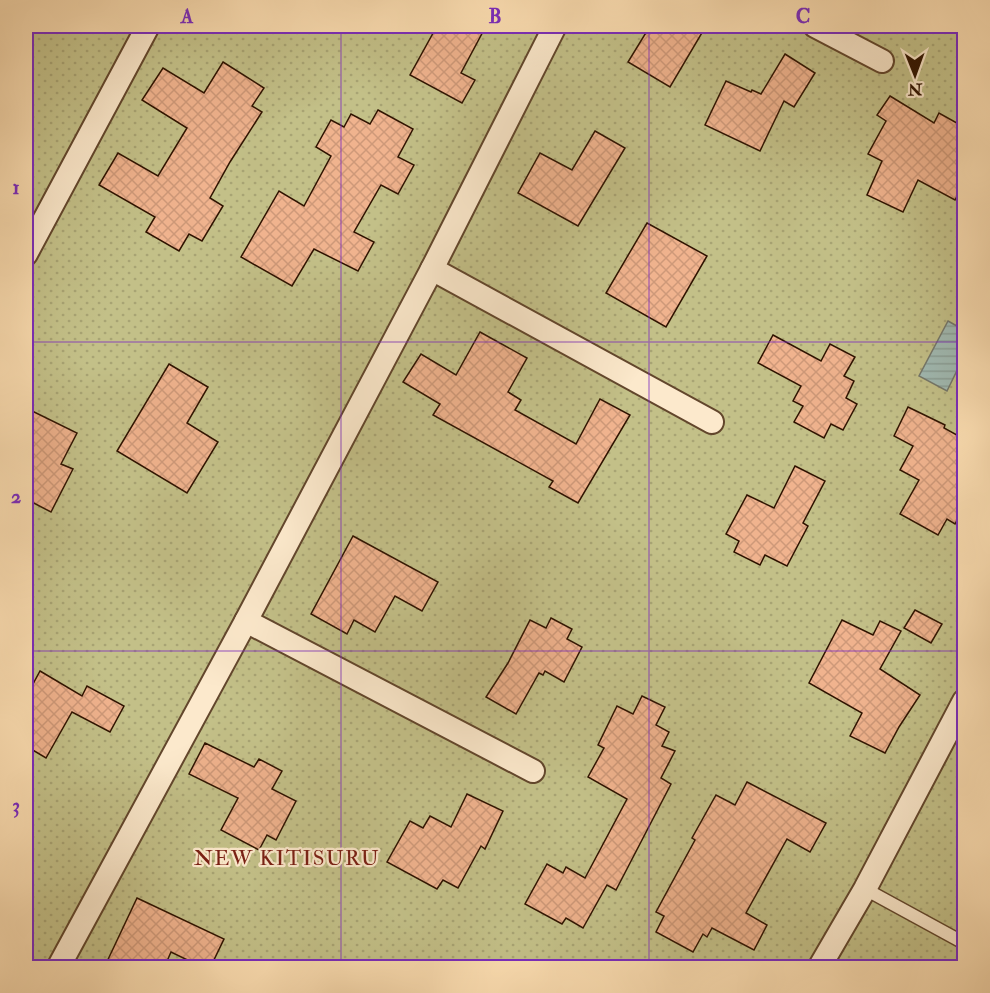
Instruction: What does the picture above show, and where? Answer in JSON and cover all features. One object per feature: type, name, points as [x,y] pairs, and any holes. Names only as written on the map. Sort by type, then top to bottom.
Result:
[{"type":"street","points":[[26,250],[148,26]]},
{"type":"street","points":[[58,968],[246,621],[432,269],[555,26]]},
{"type":"street","points":[[815,26],[882,61]]},
{"type":"street","points":[[432,269],[712,422]]},
{"type":"street","points":[[246,621],[533,771]]},
{"type":"street","points":[[819,968],[865,889],[964,701]]},
{"type":"lane","points":[[865,889],[964,943]]},
{"type":"shaded area","points":[[26,26],[964,26],[964,967],[26,967]]},
{"type":"water","points":[[948,321],[964,330],[964,356],[947,391],[919,376]]},
{"type":"building","points":[[437,26],[486,26],[461,73],[475,80],[462,103],[410,75]]},
{"type":"building","points":[[650,26],[706,26],[670,87],[628,62]]},
{"type":"building","points":[[785,54],[815,73],[794,107],[784,101],[760,151],[705,125],[726,81],[761,94]]},
{"type":"building","points":[[223,62],[264,88],[252,106],[262,112],[210,198],[223,206],[202,241],[189,234],[179,251],[146,232],[155,217],[99,185],[118,153],[158,176],[187,128],[142,100],[163,68],[204,93]]},
{"type":"building","points":[[890,96],[934,123],[939,113],[964,127],[964,183],[955,200],[918,180],[903,212],[867,195],[882,161],[868,154],[886,121],[877,115]]},
{"type":"building","points":[[378,110],[413,129],[398,157],[414,165],[398,194],[381,185],[354,232],[374,242],[358,271],[314,249],[292,286],[241,257],[279,191],[304,206],[331,156],[316,147],[331,120],[344,127],[351,114],[370,124]]},
{"type":"building","points":[[595,131],[625,148],[578,226],[518,193],[540,153],[572,170]]},
{"type":"building","points":[[647,223],[707,256],[666,327],[606,293]]},
{"type":"building","points":[[480,332],[527,358],[508,392],[521,400],[515,410],[576,444],[600,399],[630,415],[578,503],[549,487],[553,481],[433,415],[440,404],[403,382],[421,354],[456,375]]},
{"type":"building","points":[[773,335],[821,361],[830,344],[855,357],[844,376],[854,381],[846,398],[857,404],[843,430],[831,424],[824,438],[794,422],[803,406],[793,401],[801,386],[758,363]]},
{"type":"building","points":[[169,364],[208,387],[187,423],[218,442],[187,493],[117,451]]},
{"type":"building","points":[[908,407],[945,425],[944,428],[964,439],[964,507],[955,524],[947,519],[938,535],[900,514],[919,480],[900,470],[913,446],[894,436]]},
{"type":"building","points":[[26,408],[77,433],[61,464],[73,469],[51,512],[26,499]]},
{"type":"building","points":[[795,466],[825,481],[803,523],[808,526],[787,566],[765,555],[760,565],[734,552],[739,541],[726,534],[747,495],[774,508]]},
{"type":"building","points":[[353,536],[438,582],[422,611],[395,596],[375,632],[354,620],[347,634],[311,614]]},
{"type":"building","points":[[915,610],[942,624],[931,643],[904,628]]},
{"type":"building","points":[[551,618],[572,629],[567,639],[582,647],[564,682],[545,671],[543,675],[539,673],[516,714],[486,697],[508,663],[530,620],[546,628]]},
{"type":"building","points":[[842,620],[873,635],[880,621],[901,631],[880,669],[920,695],[885,753],[850,736],[862,713],[809,683]]},
{"type":"building","points":[[40,671],[82,696],[87,686],[124,706],[110,732],[72,712],[46,758],[26,746],[26,697]]},
{"type":"building","points":[[642,696],[665,707],[656,725],[669,732],[662,746],[675,751],[661,778],[671,784],[616,890],[607,885],[583,928],[566,918],[562,924],[525,904],[547,864],[563,873],[566,867],[585,878],[627,799],[588,777],[604,748],[598,745],[617,706],[633,714]]},
{"type":"building","points":[[205,743],[254,767],[259,759],[282,771],[272,789],[296,801],[276,840],[267,835],[259,850],[221,830],[238,798],[189,774]]},
{"type":"building","points":[[747,782],[826,823],[810,852],[787,839],[746,913],[767,925],[754,950],[712,928],[707,937],[703,934],[693,952],[656,932],[664,916],[656,912],[695,840],[692,838],[716,795],[735,805]]},
{"type":"building","points":[[467,794],[503,811],[485,849],[481,846],[458,888],[443,880],[437,889],[387,862],[410,821],[423,828],[430,816],[451,827]]},
{"type":"building","points":[[137,898],[224,939],[210,968],[204,968],[171,952],[164,968],[104,968]]},
{"type":"district","name":"NEW KITISURU","points":[[287,858]]}]
